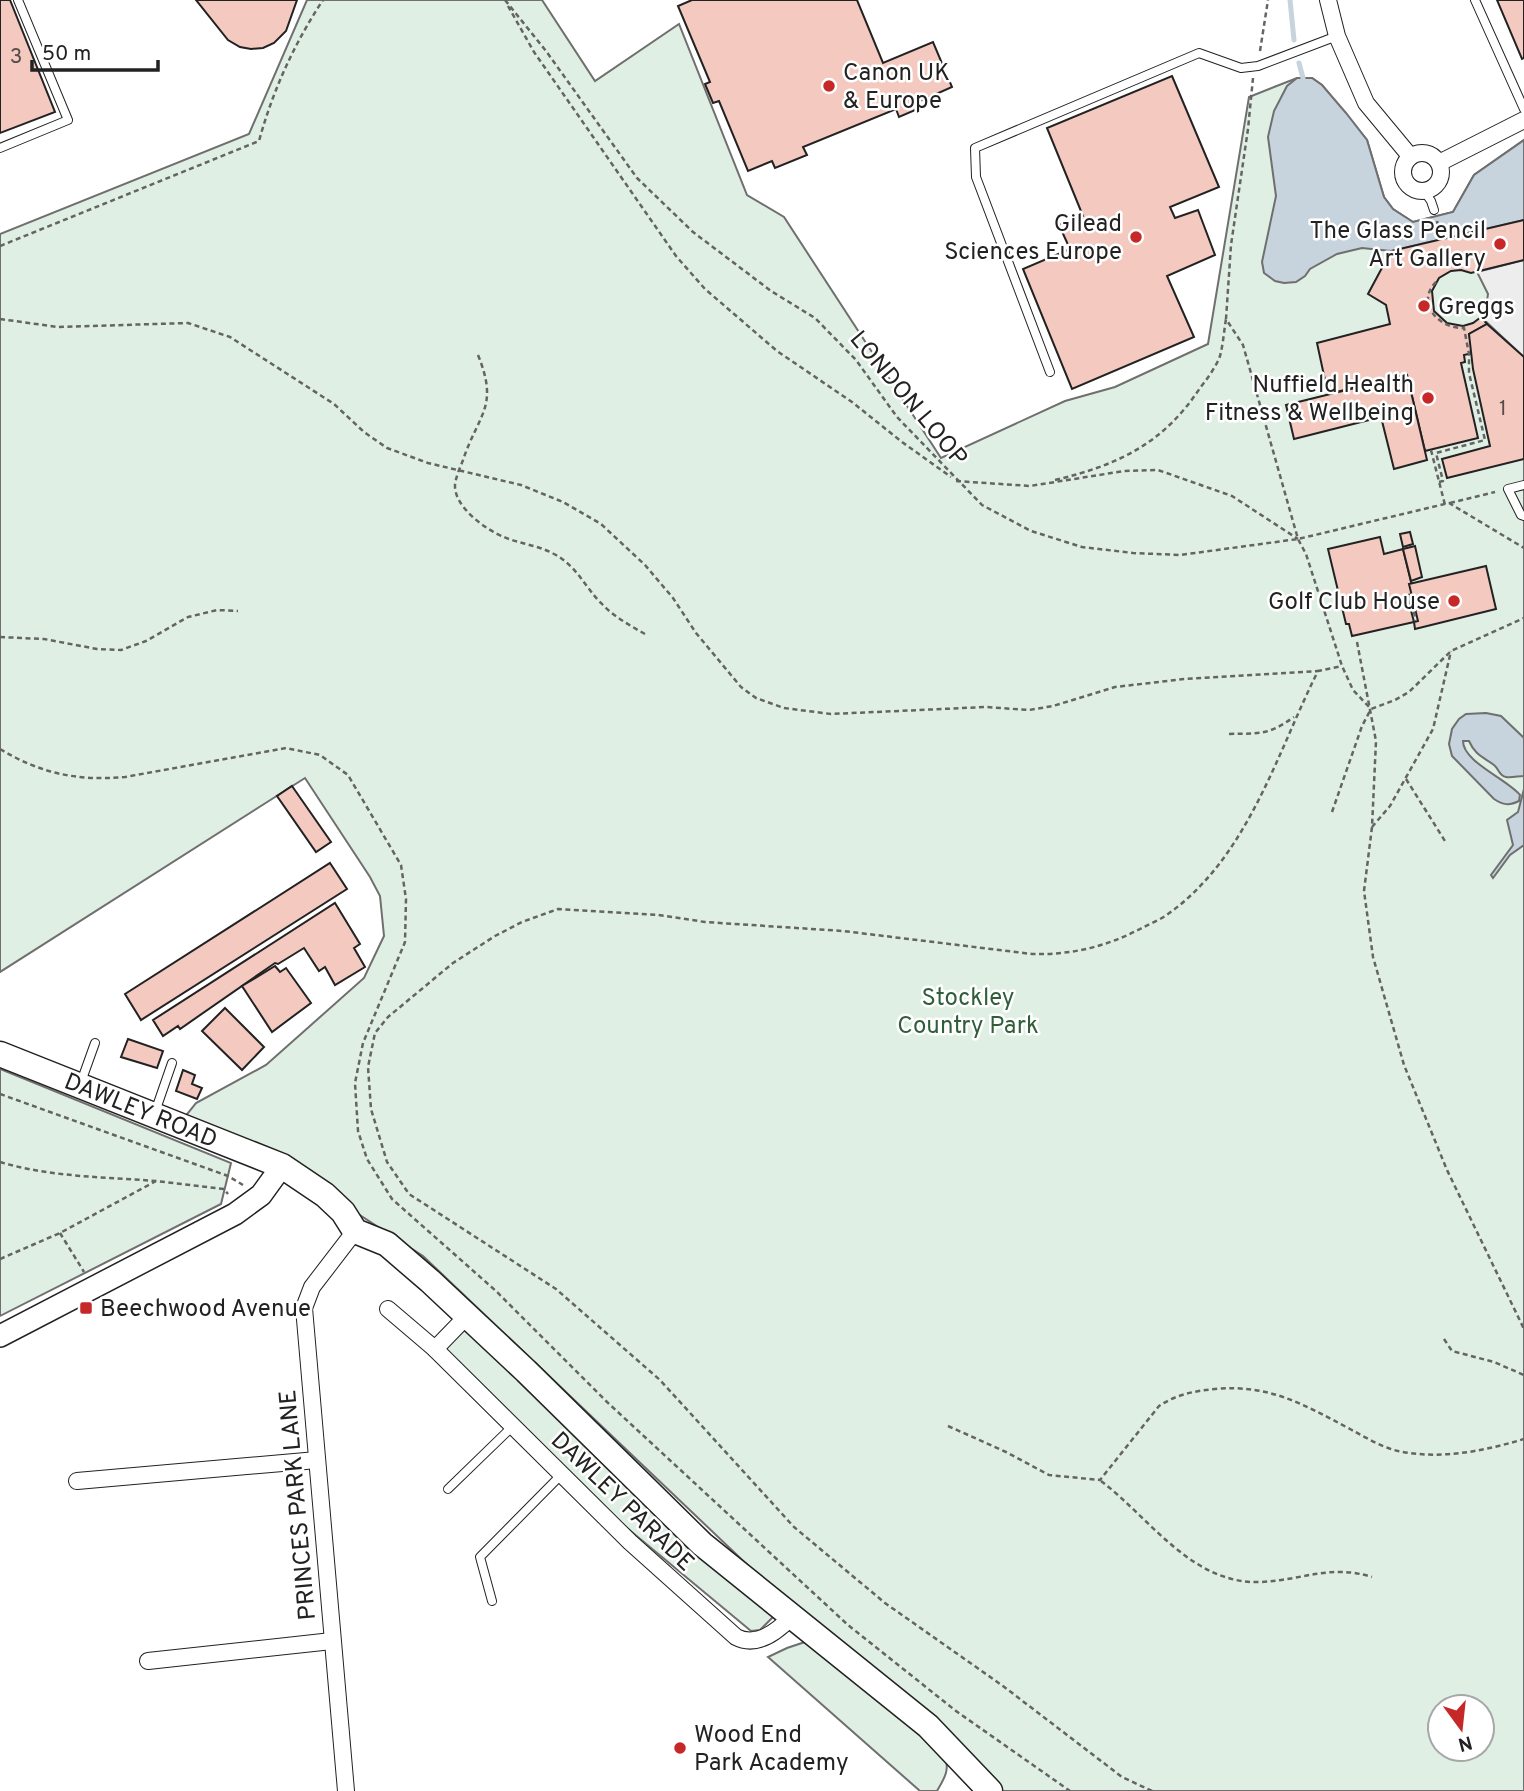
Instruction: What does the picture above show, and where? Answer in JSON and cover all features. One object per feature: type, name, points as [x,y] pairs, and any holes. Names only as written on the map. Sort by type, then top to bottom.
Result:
[{"type":"main road","name":"DAWLEY ROAD","points":[[0,1054],[282,1166],[332,1200],[355,1231]]},
{"type":"main road","points":[[355,1231],[396,1251],[570,1414],[702,1544],[928,1726],[990,1791]]},
{"type":"street","points":[[1328,0],[1337,36],[1366,103],[1410,156]]},
{"type":"street","points":[[1439,163],[1524,120]]},
{"type":"street","points":[[1423,152],[1430,154],[1439,163],[1439,181],[1430,189],[1424,191],[1412,188],[1403,179],[1403,166],[1410,156],[1423,152]]},
{"type":"street","points":[[0,1336],[235,1213],[261,1195],[282,1166]]},
{"type":"street","name":"PRINCES PARK LANE","points":[[346,1791],[304,1317],[305,1301],[313,1287],[355,1231]]},
{"type":"street","name":"DAWLEY PARADE","points":[[388,1309],[435,1349],[630,1542],[736,1637],[746,1640],[760,1639],[780,1628],[792,1616]]},
{"type":"street","points":[[435,1349],[467,1316]]},
{"type":"street","points":[[77,1481],[317,1460]]},
{"type":"street","points":[[148,1661],[332,1641]]},
{"type":"lane","points":[[0,148],[68,120],[18,0]]},
{"type":"lane","points":[[1475,0],[1524,109]]},
{"type":"lane","points":[[1050,372],[976,177],[975,148],[1199,53],[1241,68],[1258,66],[1337,36]]},
{"type":"lane","points":[[1424,191],[1432,201],[1434,210]]},
{"type":"lane","points":[[1524,485],[1508,489],[1524,516]]},
{"type":"lane","points":[[80,1085],[95,1043]]},
{"type":"lane","points":[[155,1115],[172,1063]]},
{"type":"lane","points":[[448,1489],[513,1426]]},
{"type":"lane","points":[[492,1601],[480,1557],[562,1474]]},
{"type":"path","points":[[0,246],[259,141],[268,107],[301,34],[323,0]]},
{"type":"path","points":[[504,0],[550,75],[676,256],[705,289],[777,351],[852,402],[956,481],[1030,486],[1124,471],[1158,470],[1232,496],[1298,539]]},
{"type":"path","name":"LONDON LOOP","points":[[504,0],[547,51],[638,177],[693,232],[771,291],[815,318],[856,360],[897,417],[982,505],[1031,530],[1082,547],[1180,555],[1298,539],[1508,489]]},
{"type":"path","points":[[1030,486],[1091,471],[1125,457],[1158,437],[1185,409],[1219,357],[1226,319],[1231,245],[1248,129],[1252,79],[1258,66],[1268,0]]},
{"type":"path","points":[[1434,210],[1441,239]]},
{"type":"path","points":[[1436,282],[1429,292],[1430,305],[1441,323],[1450,328],[1464,328],[1469,373],[1485,440],[1436,453],[1443,481],[1439,482]]},
{"type":"path","points":[[0,319],[58,327],[188,323],[230,337],[334,404],[387,449],[428,463],[521,485],[563,502],[601,524],[645,565],[741,687],[757,698],[784,708],[831,714],[986,707],[1029,710],[1053,706],[1115,687],[1184,679],[1318,671],[1342,666]]},
{"type":"path","points":[[1226,319],[1244,345],[1298,539],[1306,554],[1342,666],[1353,690],[1371,709]]},
{"type":"path","points":[[478,355],[486,380],[488,399],[458,470],[455,491],[461,505],[504,537],[536,545],[563,559],[580,574],[602,605],[645,634]]},
{"type":"path","points":[[1431,450],[1447,504],[1524,548]]},
{"type":"path","points":[[1410,596],[1416,621]]},
{"type":"path","points":[[0,637],[44,639],[97,649],[121,650],[146,641],[198,614],[217,610],[238,611]]},
{"type":"path","points":[[1332,812],[1362,726],[1371,709],[1395,701],[1409,692],[1451,651],[1524,618]]},
{"type":"path","points":[[1357,642],[1376,741],[1372,827],[1364,891],[1373,957],[1404,1065],[1447,1170],[1524,1329]]},
{"type":"path","points":[[1372,827],[1390,806],[1433,729],[1451,651]]},
{"type":"path","points":[[1152,1791],[1122,1777],[1003,1686],[884,1603],[794,1527],[660,1380],[556,1289],[409,1194],[382,1151],[371,1109],[368,1067],[375,1033],[388,1017],[424,986],[453,963],[495,936],[522,922],[558,909],[843,931],[1032,954],[1058,955],[1083,951],[1119,940],[1168,914],[1208,877],[1237,840],[1318,671]]},
{"type":"path","points":[[1229,734],[1275,730],[1296,715]]},
{"type":"path","points":[[0,750],[24,764],[65,776],[98,779],[125,777],[286,748],[320,755],[348,775],[401,865],[406,899],[405,942],[363,1043],[355,1083],[358,1131],[367,1159],[392,1199],[496,1291],[607,1402],[848,1625],[956,1711],[1070,1791]]},
{"type":"path","points":[[1405,778],[1445,841]]},
{"type":"path","points":[[0,1094],[228,1176],[261,1195]]},
{"type":"path","points":[[0,1162],[69,1175],[224,1189],[235,1213]]},
{"type":"path","points":[[0,1258],[60,1233],[156,1181]]},
{"type":"path","points":[[60,1233],[93,1286]]},
{"type":"path","points":[[1444,1339],[1452,1351],[1524,1375]]},
{"type":"path","points":[[1100,1480],[1159,1406],[1172,1398],[1196,1391],[1259,1389],[1284,1395],[1396,1451],[1419,1454],[1468,1452],[1524,1439]]},
{"type":"path","points":[[948,1426],[1049,1475],[1100,1480],[1144,1522],[1210,1572],[1225,1578],[1241,1582],[1278,1581],[1338,1570],[1372,1577]]},
{"type":"green space","name":"Stockley Country Park","points":[[307,0],[542,0],[595,81],[679,24],[747,195],[784,217],[941,458],[1065,401],[1115,387],[1208,344],[1249,97],[1297,78],[1312,78],[1322,85],[1367,140],[1384,197],[1393,209],[1413,222],[1453,212],[1474,175],[1524,140],[1524,1791],[990,1791],[800,1615],[423,1256],[307,1181],[179,1124],[196,1103],[266,1065],[364,978],[384,936],[380,896],[305,778],[0,972],[0,234],[249,134]]},
{"type":"green space","points":[[0,1069],[231,1163],[221,1204],[0,1316]]},
{"type":"green space","points":[[467,1316],[775,1615],[760,1630],[751,1631],[562,1474],[435,1349]]},
{"type":"green space","points":[[811,1640],[945,1757],[947,1770],[937,1791],[920,1791],[768,1657]]},
{"type":"shaded area","points":[[1297,78],[1312,78],[1322,85],[1346,113],[1367,140],[1384,197],[1393,209],[1413,222],[1453,212],[1474,175],[1524,140],[1524,220],[1391,251],[1362,248],[1337,254],[1310,269],[1296,282],[1275,281],[1264,273],[1262,262],[1276,196],[1268,137],[1274,111],[1287,86]]},
{"type":"shaded area","points":[[1524,260],[1524,357],[1481,317],[1486,308],[1488,294],[1477,272]]},
{"type":"shaded area","points":[[1486,713],[1501,716],[1524,738],[1524,776],[1510,777],[1500,774],[1494,765],[1477,753],[1469,741],[1463,741],[1465,749],[1478,763],[1520,795],[1519,801],[1512,804],[1503,804],[1494,799],[1452,756],[1449,744],[1452,729],[1459,719],[1466,714]]},
{"type":"shaded area","points":[[1524,789],[1524,845],[1510,855],[1493,878],[1491,875],[1513,845],[1507,820],[1518,812]]},
{"type":"building","points":[[0,0],[10,0],[55,112],[0,133]]},
{"type":"building","points":[[196,0],[297,0],[286,31],[274,43],[251,49],[240,47],[228,40]]},
{"type":"building","name":"Canon UK & Europe","points":[[692,0],[857,0],[883,63],[933,42],[952,87],[918,102],[920,108],[899,117],[896,109],[803,147],[807,155],[775,168],[772,161],[748,171],[719,101],[713,103],[705,84],[710,82],[678,6]]},
{"type":"building","points":[[1497,0],[1524,0],[1522,59]]},
{"type":"building","name":"Gilead Sciences Europe","points":[[1172,76],[1219,187],[1170,207],[1175,218],[1198,210],[1215,255],[1167,276],[1194,337],[1072,389],[1023,269],[1070,249],[1059,225],[1083,216],[1047,128]]},
{"type":"building","points":[[1524,220],[1524,260],[1471,273],[1451,271],[1439,278],[1432,291],[1434,311],[1447,323],[1463,326],[1481,317],[1487,324],[1469,334],[1473,353],[1464,355],[1465,362],[1461,363],[1478,438],[1425,451],[1407,375],[1328,394],[1317,343],[1390,324],[1386,305],[1368,294],[1391,251]]},
{"type":"building","points":[[1487,324],[1524,357],[1524,459],[1447,478],[1442,459],[1490,446],[1473,369],[1469,334]]},
{"type":"building","points":[[1407,375],[1427,460],[1394,469],[1381,417],[1294,439],[1286,405]]},
{"type":"building","points":[[1410,532],[1413,544],[1403,547],[1400,534]]},
{"type":"building","points":[[1380,537],[1384,554],[1403,549],[1414,594],[1407,595],[1414,622],[1352,636],[1349,624],[1346,624],[1328,549]]},
{"type":"building","points":[[1415,546],[1422,577],[1411,581],[1403,549]]},
{"type":"building","name":"Golf Club House","points":[[1486,566],[1496,609],[1415,629],[1414,622],[1418,621],[1409,584]]},
{"type":"building","points":[[292,786],[331,842],[316,852],[277,796]]},
{"type":"building","points":[[330,863],[347,889],[141,1020],[125,994]]},
{"type":"building","points":[[335,903],[360,944],[354,948],[365,967],[335,985],[325,967],[319,971],[304,948],[278,964],[275,963],[180,1029],[178,1026],[163,1036],[153,1020]]},
{"type":"building","points":[[275,966],[280,972],[286,968],[311,1003],[272,1032],[242,986]]},
{"type":"building","points":[[225,1008],[264,1047],[242,1070],[202,1031]]},
{"type":"building","points":[[128,1039],[163,1051],[157,1068],[121,1057]]},
{"type":"building","points":[[183,1070],[195,1075],[192,1084],[202,1088],[197,1099],[176,1091]]},
{"type":"waterway","points":[[1290,0],[1294,40]]},
{"type":"waterway","points":[[1299,63],[1303,78]]},
{"type":"place","name":"Canon UK & Europe","points":[[829,86]]},
{"type":"place","name":"Gilead Sciences Europe","points":[[1136,237]]},
{"type":"place","name":"The Glass Pencil Art Gallery","points":[[1500,244]]},
{"type":"place","name":"Greggs","points":[[1424,306]]},
{"type":"place","name":"Nuffield Health Fitness & Wellbeing","points":[[1428,398]]},
{"type":"place","name":"Golf Club House","points":[[1454,601]]},
{"type":"place","name":"Beechwood Avenue","points":[[86,1308]]},
{"type":"place","name":"Wood End Park Academy","points":[[680,1748]]}]
